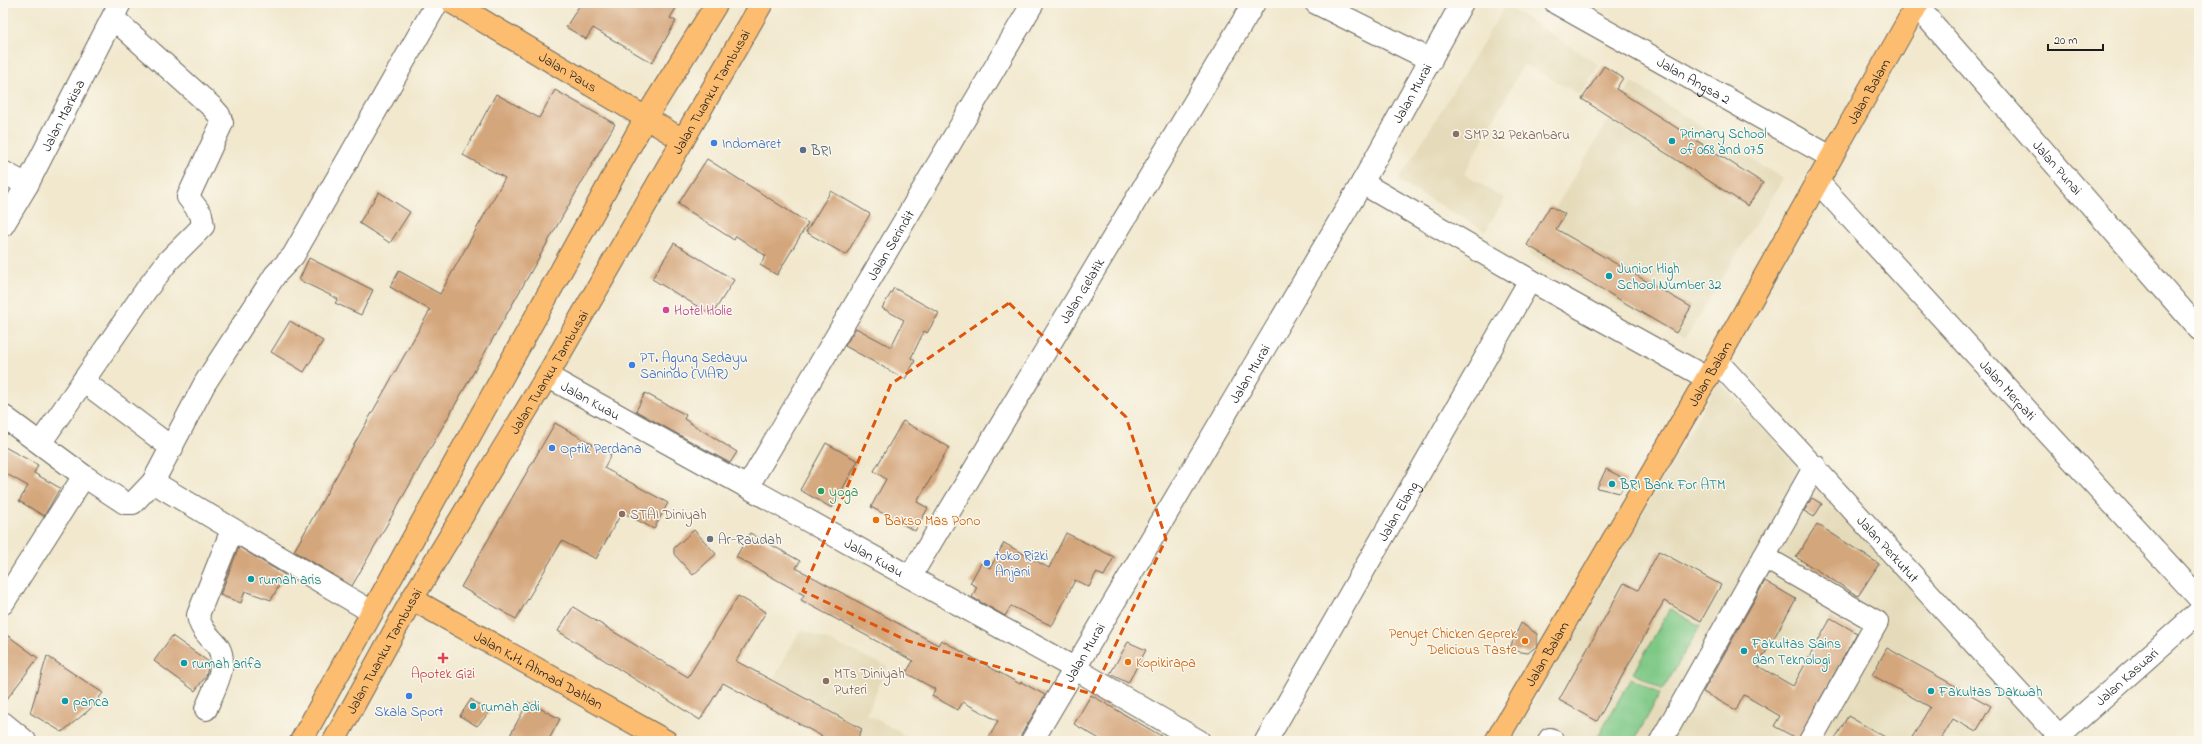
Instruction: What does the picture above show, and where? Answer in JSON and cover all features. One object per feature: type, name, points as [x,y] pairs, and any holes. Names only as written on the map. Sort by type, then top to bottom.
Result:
[{"type":"main road","name":"Jalan Paus","points":[[453,3],[645,119],[683,140]]},
{"type":"main road","name":"Jalan Tuanku Tambusai","points":[[301,741],[645,119],[717,3]]},
{"type":"main road","name":"Jalan Tuanku Tambusai","points":[[334,741],[412,599],[547,376],[762,3]]},
{"type":"main road","name":"Jalan Balam","points":[[1496,741],[1712,369],[1817,181],[1918,5]]},
{"type":"main road","name":"Jalan K.H. Ahmad Dahlan","points":[[412,599],[666,741]]},
{"type":"street","points":[[3,416],[84,476],[125,503],[131,504],[153,482],[205,383],[275,275],[293,256],[437,3]]},
{"type":"street","name":"Jalan Serindit","points":[[748,486],[1033,3]]},
{"type":"street","name":"Jalan Gelatik","points":[[910,577],[1254,3]]},
{"type":"street","points":[[1316,3],[1431,60]]},
{"type":"street","name":"Jalan Murai","points":[[1032,741],[1362,183],[1462,3]]},
{"type":"street","name":"Jalan Angsa 2","points":[[1556,3],[1831,157]]},
{"type":"street","name":"Jalan Punai","points":[[1918,5],[2199,328]]},
{"type":"street","points":[[40,442],[168,261],[202,226],[201,214],[188,197],[222,123],[219,115],[212,107],[116,10]]},
{"type":"street","name":"Jalan Markisa","points":[[3,225],[27,185],[116,10]]},
{"type":"street","points":[[3,172],[27,185]]},
{"type":"street","name":"Jalan Merpati","points":[[1817,181],[2199,598]]},
{"type":"street","name":"Jalan Perkutut","points":[[1362,183],[1530,280],[1712,369],[1815,466],[2057,739]]},
{"type":"street","name":"Jalan Elang","points":[[1266,741],[1530,280]]},
{"type":"street","name":"Jalan Kuau","points":[[547,376],[1074,668],[1199,741]]},
{"type":"street","points":[[83,381],[172,448]]},
{"type":"street","points":[[1661,741],[1815,466]]},
{"type":"street","points":[[3,603],[84,476]]},
{"type":"street","points":[[153,482],[372,612]]},
{"type":"street","points":[[206,710],[221,669],[222,658],[218,646],[199,626],[198,615],[232,530]]},
{"type":"street","points":[[1764,557],[1877,622],[1810,741]]},
{"type":"street","name":"Jalan Kasuari","points":[[2057,739],[2199,612]]},
{"type":"street","points":[[3,723],[25,741]]},
{"type":"street","points":[[1549,741],[1550,739],[1553,741]]},
{"type":"highlighted area","points":[[1009,303],[1126,417],[1166,539],[1092,694],[908,641],[803,591],[891,384]]},
{"type":"shaded area","name":"SMP 32 Pekanbaru","points":[[1506,5],[1599,65],[1581,95],[1524,64],[1464,174],[1505,199],[1485,231],[1398,181]]},
{"type":"shaded area","points":[[1632,82],[1783,179],[1685,339],[1528,253]]},
{"type":"shaded area","points":[[1719,381],[2041,728],[2026,741],[1511,741]]},
{"type":"shaded area","name":"MTs Diniyah Puteri","points":[[801,629],[887,666],[867,714],[916,741],[845,741],[764,696]]},
{"type":"green space","points":[[1670,609],[1700,626],[1663,690],[1633,673]]},
{"type":"green space","points":[[1631,678],[1660,694],[1634,741],[1605,741],[1598,737]]},
{"type":"building","points":[[581,3],[679,3],[670,18],[676,21],[652,63],[593,28],[586,39],[566,27]]},
{"type":"building","name":"Primary School of 068 and 075","points":[[1604,66],[1623,78],[1616,89],[1763,183],[1748,206],[1582,99]]},
{"type":"building","points":[[555,90],[615,124],[352,586],[294,551],[430,310],[390,287],[399,271],[440,294],[505,178],[463,155],[496,94],[539,118]]},
{"type":"building","points":[[707,159],[808,223],[777,275],[760,265],[766,256],[736,236],[734,240],[678,204]]},
{"type":"building","points":[[831,191],[870,214],[846,255],[806,232]]},
{"type":"building","points":[[379,192],[410,212],[390,243],[359,223]]},
{"type":"building","name":"Junior High School Number 32","points":[[1550,206],[1565,214],[1556,229],[1691,307],[1676,333],[1527,245]]},
{"type":"building","points":[[674,243],[734,280],[712,315],[652,279]]},
{"type":"building","points":[[309,258],[373,290],[361,315],[335,303],[338,299],[299,280]]},
{"type":"building","points":[[894,288],[939,313],[927,333],[924,331],[911,358],[915,361],[905,379],[845,346],[856,328],[891,347],[904,320],[882,308]]},
{"type":"building","points":[[290,321],[323,341],[304,372],[271,352]]},
{"type":"building","points":[[645,393],[686,415],[684,419],[737,452],[730,463],[636,411]]},
{"type":"building","points":[[903,421],[949,447],[917,502],[928,508],[915,531],[871,507],[886,479],[874,471]]},
{"type":"building","points":[[555,423],[611,455],[604,468],[668,503],[654,529],[622,512],[596,559],[562,541],[516,619],[461,587]]},
{"type":"building","points":[[826,443],[858,461],[832,508],[800,490]]},
{"type":"building","points":[[3,446],[38,465],[34,473],[60,488],[44,516],[19,501],[28,486],[3,472]]},
{"type":"building","name":"BRI Bank For ATM","points":[[1606,469],[1627,480],[1620,493],[1597,488]]},
{"type":"building","points":[[1812,498],[1822,504],[1814,517],[1804,511]]},
{"type":"building","points":[[1817,524],[1879,564],[1858,596],[1796,557]]},
{"type":"building","points":[[694,530],[716,554],[693,575],[674,554],[674,548]]},
{"type":"building","points":[[750,533],[800,561],[796,568],[938,645],[941,640],[1020,684],[1021,682],[1045,695],[1021,735],[1020,741],[987,741],[998,721],[963,702],[958,710],[932,696],[935,689],[906,673],[913,661],[801,600],[804,595],[736,557]]},
{"type":"building","points":[[1066,533],[1114,557],[1104,576],[1096,573],[1089,587],[1075,580],[1052,626],[1011,606],[1005,616],[972,597],[977,587],[970,583],[981,563],[990,568],[1004,543],[1049,568]]},
{"type":"building","name":"rumah aris","points":[[239,547],[285,575],[271,600],[245,591],[241,603],[220,595]]},
{"type":"building","points":[[1659,551],[1721,585],[1701,621],[1664,601],[1597,721],[1559,700],[1624,583],[1638,590]]},
{"type":"building","name":"Fakultas Sains dan Teknologi","points":[[1765,581],[1796,599],[1758,666],[1793,686],[1831,618],[1857,633],[1798,739],[1774,726],[1780,716],[1744,695],[1736,710],[1703,692]]},
{"type":"building","points":[[738,596],[766,612],[736,661],[862,729],[856,741],[831,741],[723,683],[700,720],[558,631],[573,607],[688,677]]},
{"type":"building","name":"Penyet Chicken Geprek Delicious Taste","points":[[1521,623],[1537,634],[1537,646],[1528,653],[1509,650]]},
{"type":"building","points":[[3,632],[38,658],[3,704]]},
{"type":"building","name":"rumah arifa","points":[[172,636],[209,662],[206,676],[195,691],[154,661]]},
{"type":"building","name":"Kopikirapa","points":[[1128,642],[1146,650],[1128,683],[1110,674]]},
{"type":"building","name":"Fakultas Dakwah","points":[[1887,648],[1991,706],[1976,732],[1953,719],[1940,741],[1910,741],[1930,707],[1872,675]]},
{"type":"building","name":"panca","points":[[47,656],[103,693],[89,710],[62,732],[30,713]]},
{"type":"building","points":[[1091,695],[1170,741],[1103,741],[1074,724]]},
{"type":"building","name":"rumah adi","points":[[471,699],[489,713],[477,726],[460,716]]},
{"type":"building","points":[[528,702],[560,719],[548,741],[507,741]]},
{"type":"building","points":[[1848,716],[1892,741],[1834,741]]},
{"type":"place","name":"SMP 32 Pekanbaru","points":[[1456,134]]},
{"type":"place","name":"Primary School of 068 and 075","points":[[1672,141]]},
{"type":"place","name":"Indomaret","points":[[714,143]]},
{"type":"place","name":"BRI","points":[[803,150]]},
{"type":"place","name":"Junior High School Number 32","points":[[1609,276]]},
{"type":"place","name":"Hotel Holie","points":[[666,310]]},
{"type":"place","name":"PT. Agung Sedayu Sanindo (VIAR)","points":[[632,365]]},
{"type":"place","name":"Optik Perdana","points":[[552,448]]},
{"type":"place","name":"BRI Bank For ATM","points":[[1612,484]]},
{"type":"place","name":"yoga","points":[[821,491]]},
{"type":"place","name":"STAI Diniyah","points":[[622,514]]},
{"type":"place","name":"Bakso Mas Pono","points":[[876,520]]},
{"type":"place","name":"Ar-Raudah","points":[[710,539]]},
{"type":"place","name":"toko Rizki Anjani","points":[[987,563]]},
{"type":"place","name":"rumah aris","points":[[251,579]]},
{"type":"place","name":"Penyet Chicken Geprek Delicious Taste","points":[[1525,641]]},
{"type":"place","name":"Fakultas Sains dan Teknologi","points":[[1744,651]]},
{"type":"place","name":"Apotek Gizi","points":[[443,658]]},
{"type":"place","name":"Kopikirapa","points":[[1128,662]]},
{"type":"place","name":"rumah arifa","points":[[184,663]]},
{"type":"place","name":"MTs Diniyah Puteri","points":[[826,681]]},
{"type":"place","name":"Fakultas Dakwah","points":[[1931,691]]},
{"type":"place","name":"Skala Sport","points":[[409,696]]},
{"type":"place","name":"panca","points":[[65,701]]},
{"type":"place","name":"rumah adi","points":[[473,706]]}]
